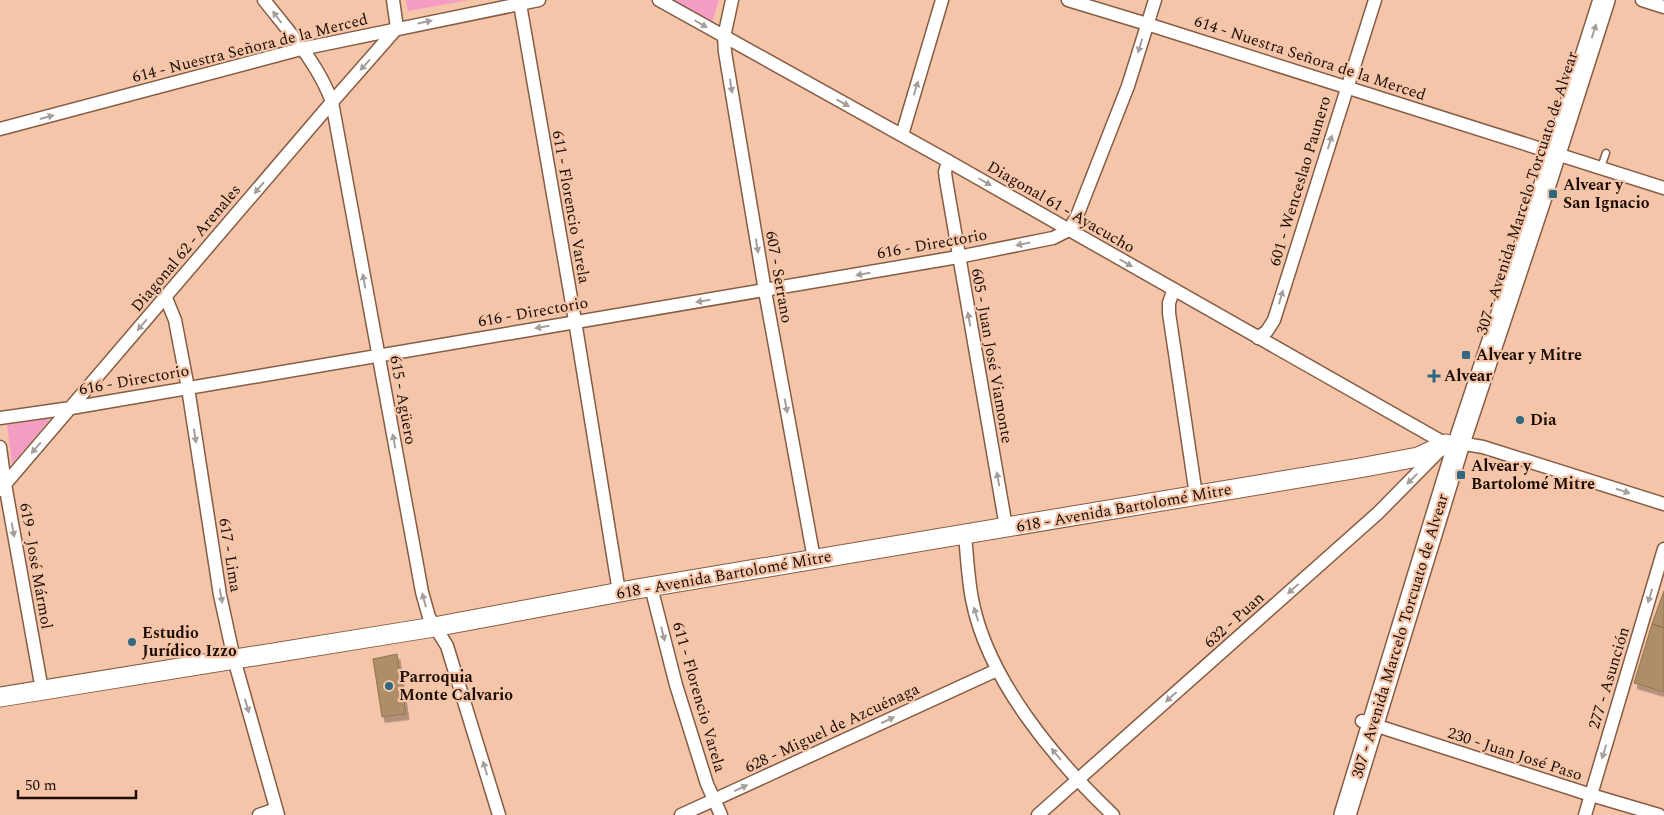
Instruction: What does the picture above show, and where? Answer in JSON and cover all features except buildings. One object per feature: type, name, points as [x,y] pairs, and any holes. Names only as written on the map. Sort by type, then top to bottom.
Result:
[{"type":"main road","name":"307 - Avenida Marcelo Torcuato de Alvear","points":[[1333,815],[1367,723],[1453,444],[1548,151],[1589,0]]},
{"type":"main road","name":"307 - Avenida Marcelo Torcuato de Alvear","points":[[1548,151],[1574,105],[1604,0]]},
{"type":"main road","name":"618 - Avenida Bartolomé Mitre","points":[[0,697],[434,627],[619,592],[1397,462],[1418,457],[1453,444]]},
{"type":"main road","name":"307 - Avenida Marcelo Torcuato de Alvear","points":[[1345,815],[1367,723]]},
{"type":"street","name":"615 - Agüero","points":[[264,0],[317,69],[326,85],[332,102],[422,592],[429,617],[447,646],[499,815]]},
{"type":"street","points":[[393,0],[397,28]]},
{"type":"street","name":"614 - Nuestra Señora de la Merced","points":[[0,129],[301,48],[539,0]]},
{"type":"street","name":"Diagonal 61 - Ayacucho","points":[[659,0],[724,38],[948,161],[1173,291],[1453,444],[1483,447],[1664,504]]},
{"type":"street","name":"607 - Serrano","points":[[732,0],[724,38],[765,291],[814,559]]},
{"type":"street","points":[[902,135],[942,0]]},
{"type":"street","name":"614 - Nuestra Señora de la Merced","points":[[1068,0],[1664,188]]},
{"type":"street","points":[[1069,230],[1078,216],[1128,86],[1155,0]]},
{"type":"street","name":"601 - Wenceslao Paunero","points":[[1258,338],[1267,331],[1274,320],[1375,0]]},
{"type":"street","points":[[1642,0],[1664,7]]},
{"type":"street","name":"611 - Florencio Varela","points":[[520,4],[575,321],[619,592]]},
{"type":"street","name":"Diagonal 62 - Arenales","points":[[2,487],[397,28]]},
{"type":"street","name":"605 - Juan José Viamonte","points":[[948,161],[945,172],[958,257],[1006,528]]},
{"type":"street","name":"616 - Directorio","points":[[0,418],[71,408],[575,321],[765,291],[1053,238],[1069,230]]},
{"type":"street","points":[[1173,291],[1168,303],[1168,313],[1196,495]]},
{"type":"street","name":"617 - Lima","points":[[166,298],[175,320],[188,388],[220,595],[234,659],[277,812]]},
{"type":"street","name":"632 - Puan","points":[[1038,815],[1453,444]]},
{"type":"street","name":"619 - José Mármol","points":[[0,447],[2,487],[42,690]]},
{"type":"street","points":[[965,535],[972,599],[983,637],[997,670],[1038,732],[1078,780],[1113,815]]},
{"type":"street","name":"277 - Asunción","points":[[1585,815],[1664,549]]},
{"type":"street","name":"611 - Florencio Varela","points":[[651,587],[676,685],[713,800],[721,815]]},
{"type":"street","name":"628 - Miguel de Azcuénaga","points":[[680,815],[997,670]]},
{"type":"street","name":"230 - Juan José Paso","points":[[1367,723],[1659,815]]},
{"type":"street","points":[[259,815],[277,812]]},
{"type":"lane","points":[[1601,167],[1606,153]]},
{"type":"shaded area","points":[[406,0],[469,0],[408,11]]},
{"type":"shaded area","points":[[672,0],[719,0],[712,22]]},
{"type":"shaded area","points":[[51,418],[12,464],[7,425]]},
{"type":"place","name":"Alvear y San Ignacio","points":[[1553,194]]},
{"type":"place","name":"Alvear y Mitre","points":[[1466,355]]},
{"type":"place","name":"Alvear","points":[[1434,376]]},
{"type":"place","name":"Dia","points":[[1520,420]]},
{"type":"place","name":"Alvear y Bartolomé Mitre","points":[[1461,475]]},
{"type":"place","name":"Estudio Jurídico Izzo","points":[[132,642]]},
{"type":"place","name":"Parroquia Monte Calvario","points":[[389,686]]}]
